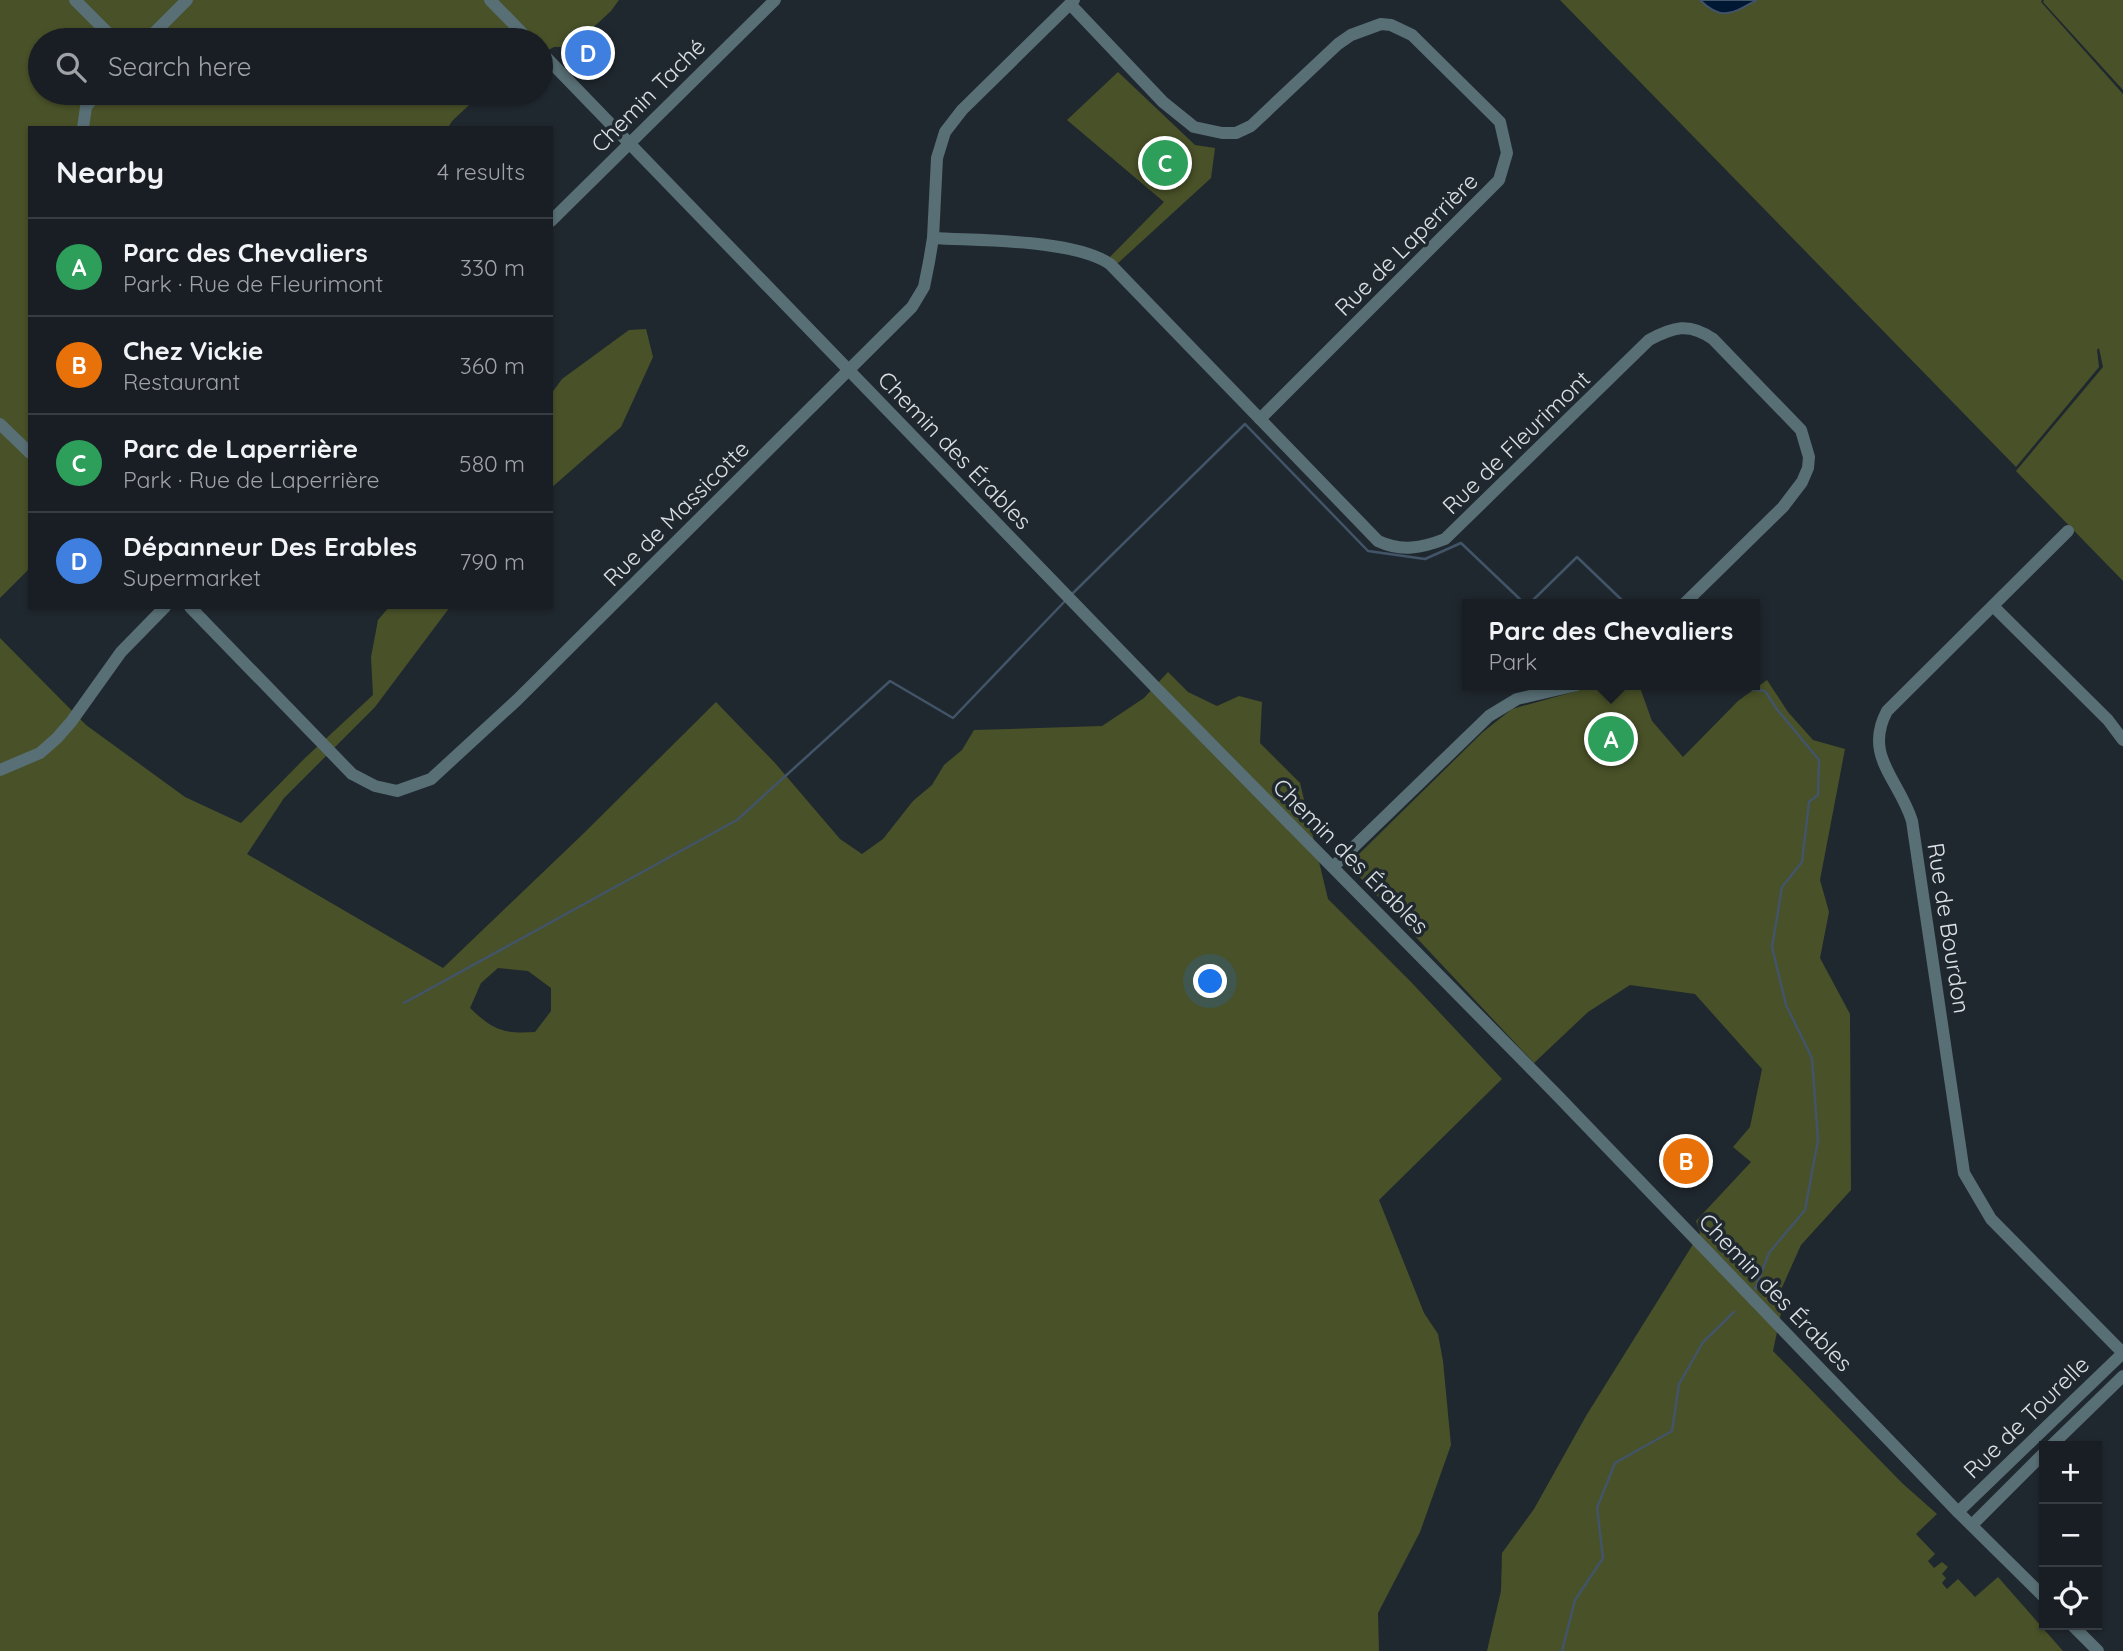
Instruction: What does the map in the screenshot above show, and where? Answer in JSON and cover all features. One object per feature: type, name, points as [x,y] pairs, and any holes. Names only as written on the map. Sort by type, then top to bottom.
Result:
[{"type":"street","points":[[75,0],[103,28]]},
{"type":"street","points":[[159,28],[187,0]]},
{"type":"street","points":[[490,0],[517,28]]},
{"type":"street","name":"Chemin Taché","points":[[553,219],[775,0]]},
{"type":"street","name":"Rue de Massicotte","points":[[192,609],[352,774],[375,786],[397,791],[431,779],[517,700],[912,307],[923,287],[933,238],[937,158],[945,132],[962,110],[1072,2]]},
{"type":"street","name":"Rue de Laperrière","points":[[1072,2],[1163,102],[1194,127],[1211,132],[1236,133],[1251,126],[1338,44],[1351,35],[1381,24],[1391,25],[1412,35],[1500,122],[1507,153],[1499,180],[1260,419]]},
{"type":"street","name":"Chemin des Érables","points":[[553,64],[1555,1093],[1958,1512],[2039,1592]]},
{"type":"street","points":[[83,126],[88,105]]},
{"type":"street","name":"Rue de Fleurimont","points":[[933,238],[1047,246],[1098,256],[1110,264],[1378,541],[1400,548],[1424,547],[1445,540],[1649,340],[1672,328],[1694,329],[1704,333],[1713,339],[1801,430],[1809,457],[1802,482],[1783,507],[1689,599]]},
{"type":"street","points":[[0,424],[28,451]]},
{"type":"street","name":"Rue de Bourdon","points":[[2068,531],[1887,711],[1880,725],[1878,746],[1885,766],[1906,801],[1912,821],[1964,1173],[1991,1219],[2123,1353]]},
{"type":"street","points":[[1993,606],[2108,720],[2123,740]]},
{"type":"street","points":[[0,770],[40,753],[57,738],[121,652],[163,609]]},
{"type":"street","points":[[1333,867],[1489,716],[1517,699],[1556,690]]},
{"type":"street","name":"Rue de Tourelle","points":[[1958,1512],[2123,1353]]},
{"type":"street","name":"Rue de Tourelle","points":[[2056,1441],[2123,1376]]},
{"type":"street","points":[[2065,1409],[2077,1421]]},
{"type":"street","points":[[2017,1455],[2029,1468]]},
{"type":"street","name":"Rue de Tourelle","points":[[1972,1525],[2039,1458]]},
{"type":"street","points":[[2077,1630],[2098,1651]]},
{"type":"green space","points":[[0,0],[619,0],[611,11],[572,47],[553,48],[553,28],[28,28],[28,105],[469,105],[449,126],[28,126],[28,570],[0,598]]},
{"type":"green space","points":[[1560,0],[2042,0],[2123,94],[2123,581],[2016,471],[2103,367],[2099,348],[2099,367],[2016,467]]},
{"type":"green space","points":[[2123,0],[2123,90],[2043,2]]},
{"type":"green space","points":[[1118,72],[1195,145],[1215,148],[1211,178],[1117,264],[1110,257],[1164,202],[1067,120]]},
{"type":"green space","points":[[646,329],[653,357],[621,427],[553,486],[553,391],[562,379],[629,330]]},
{"type":"green space","points":[[387,609],[448,609],[375,707],[284,798],[247,854],[443,968],[716,702],[775,763],[840,839],[862,854],[883,839],[913,801],[932,785],[944,765],[962,750],[974,730],[1102,726],[1144,698],[1168,672],[1188,692],[1217,706],[1239,696],[1262,702],[1260,743],[1300,783],[1328,899],[1502,1079],[1379,1200],[1424,1313],[1438,1334],[1451,1445],[1420,1532],[1378,1613],[1379,1651],[0,1651],[0,638],[86,725],[185,797],[241,823],[305,758],[373,695],[371,657],[378,620]],"holes":[[[498,968],[528,971],[551,988],[551,1011],[535,1032],[499,1029],[470,1008],[481,983]]]},
{"type":"green space","points":[[1767,680],[1788,712],[1813,740],[1845,749],[1820,880],[1829,912],[1820,958],[1850,1014],[1851,1190],[1801,1245],[1779,1294],[1781,1313],[1773,1351],[1902,1483],[1937,1514],[1916,1534],[1935,1554],[1928,1561],[1934,1568],[1942,1562],[1948,1567],[1942,1574],[1946,1578],[1942,1583],[1947,1589],[1958,1579],[1975,1597],[1998,1577],[2039,1624],[2039,1630],[2045,1630],[2063,1651],[1487,1651],[1501,1591],[1502,1553],[1534,1509],[1586,1416],[1700,1233],[1696,1221],[1751,1162],[1733,1147],[1750,1127],[1762,1069],[1695,994],[1630,985],[1588,1012],[1534,1063],[1353,870],[1359,854],[1483,732],[1512,709],[1580,690],[1641,690],[1652,721],[1683,757],[1738,701],[1753,690],[1760,690],[1760,685]]},
{"type":"water","points":[[1700,0],[1757,0],[1734,12],[1721,13]]},
{"type":"waterway","points":[[1071,595],[1245,424],[1368,551],[1425,559],[1461,543],[1520,599]]},
{"type":"waterway","points":[[1534,599],[1577,557],[1621,599]]},
{"type":"waterway","points":[[404,1003],[737,820],[890,681],[953,718],[1066,600]]},
{"type":"waterway","points":[[1755,1289],[1769,1253],[1805,1210],[1818,1140],[1812,1058],[1786,1005],[1772,947],[1782,887],[1802,862],[1809,802],[1818,795],[1819,760],[1765,691],[1758,690]]},
{"type":"waterway","points":[[1562,1651],[1575,1600],[1603,1558],[1597,1508],[1615,1463],[1672,1431],[1679,1384],[1703,1342],[1734,1312]]},
{"type":"place","name":"Dépanneur Des Erables","points":[[588,53]]},
{"type":"place","name":"Parc de Laperrière","points":[[1165,163]]},
{"type":"place","name":"Parc des Chevaliers","points":[[1611,739]]},
{"type":"place","name":"Chez Vickie","points":[[1686,1161]]}]
